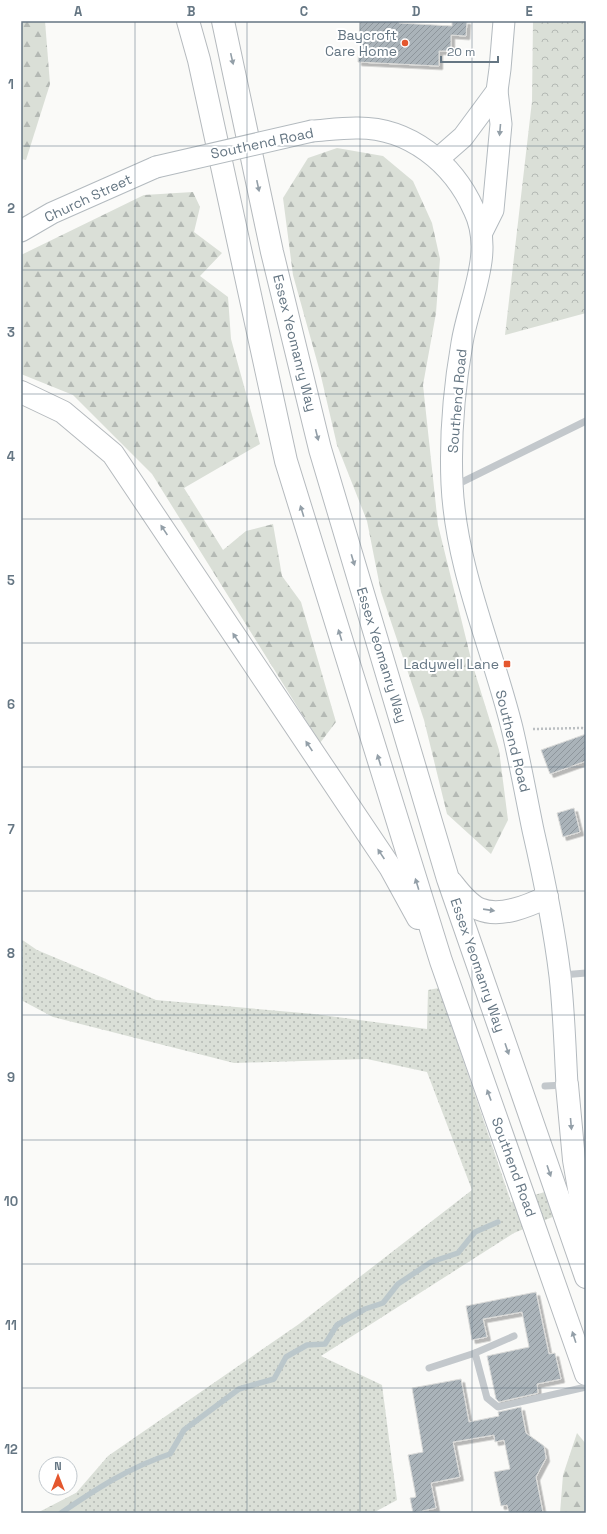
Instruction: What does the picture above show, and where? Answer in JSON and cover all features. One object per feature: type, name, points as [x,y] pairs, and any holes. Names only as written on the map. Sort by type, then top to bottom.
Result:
[{"type":"main road","points":[[188,21],[199,60],[286,461],[441,961]]},
{"type":"main road","name":"Essex Yeomanry Way","points":[[222,21],[272,252],[320,449],[448,880],[586,1277]]},
{"type":"main road","points":[[21,392],[63,412],[113,454],[390,867],[441,961]]},
{"type":"main road","points":[[448,880],[466,899],[479,909],[497,912],[514,910],[548,897]]},
{"type":"main road","name":"Southend Road","points":[[441,961],[586,1374]]},
{"type":"main road","points":[[567,1085],[574,1160],[586,1228]]},
{"type":"street","points":[[482,232],[493,210],[501,124],[496,91],[500,69],[504,21]]},
{"type":"street","points":[[439,158],[463,137],[496,91]]},
{"type":"street","name":"Southend Road","points":[[156,167],[312,131],[358,128],[385,131],[411,140],[439,158],[460,182],[476,212],[482,232],[482,256],[480,271],[462,342],[451,437],[452,487],[460,552],[512,729],[548,897],[560,975],[567,1085]]},
{"type":"street","name":"Church Street","points":[[21,231],[52,213],[156,167]]},
{"type":"lane","points":[[452,487],[586,421]]},
{"type":"lane","points":[[560,975],[586,973]]},
{"type":"lane","points":[[545,1086],[567,1085]]},
{"type":"lane","points":[[429,1368],[475,1353],[514,1336]]},
{"type":"lane","points":[[475,1353],[487,1398],[498,1406],[586,1387]]},
{"type":"path","points":[[512,729],[586,729]]},
{"type":"green space","points":[[21,21],[45,21],[50,84],[26,160],[21,159]]},
{"type":"green space","points":[[533,21],[586,21],[586,313],[505,335],[532,101]]},
{"type":"green space","points":[[337,148],[383,156],[413,181],[432,223],[440,259],[436,313],[423,385],[438,525],[472,663],[499,750],[508,820],[491,854],[447,814],[424,720],[381,592],[367,521],[337,445],[320,372],[293,275],[283,198],[308,158]]},
{"type":"green space","points":[[193,192],[200,207],[194,232],[222,253],[200,276],[228,297],[231,339],[260,444],[184,488],[223,550],[246,531],[273,524],[282,576],[301,602],[336,722],[320,743],[152,474],[73,395],[21,374],[21,255],[144,195]]},
{"type":"green space","points":[[21,939],[37,950],[156,1000],[314,1014],[427,1029],[428,990],[439,988],[511,1202],[585,1180],[586,1203],[514,1233],[321,1356],[382,1385],[397,1500],[373,1513],[37,1513],[70,1496],[78,1496],[78,1491],[108,1456],[299,1324],[472,1190],[427,1072],[367,1059],[234,1063],[53,1017],[21,1000]]},
{"type":"green space","points":[[577,1433],[586,1444],[586,1513],[560,1513],[563,1475]]},
{"type":"green space","points":[[70,1496],[77,1496],[82,1513],[39,1513]]},
{"type":"building","name":"Baycroft Care Home","points":[[360,21],[399,21],[399,23],[452,26],[452,21],[467,21],[466,36],[451,35],[451,51],[439,51],[439,66],[358,62]]},
{"type":"building","points":[[586,734],[586,761],[550,774],[541,750]]},
{"type":"building","points":[[574,808],[580,832],[563,837],[557,813]]},
{"type":"building","points":[[536,1292],[549,1354],[555,1353],[561,1379],[537,1384],[538,1393],[499,1402],[496,1399],[487,1356],[529,1347],[522,1312],[483,1319],[487,1337],[472,1340],[466,1306]]},
{"type":"building","points":[[461,1379],[469,1422],[499,1416],[498,1412],[521,1407],[526,1433],[544,1446],[546,1458],[536,1477],[543,1513],[509,1513],[507,1505],[501,1506],[494,1472],[510,1469],[504,1440],[495,1442],[494,1435],[453,1442],[460,1477],[431,1483],[436,1508],[413,1513],[410,1498],[416,1497],[408,1455],[423,1452],[412,1388]]},
{"type":"waterway","points":[[61,1513],[114,1479],[141,1465],[170,1454],[184,1430],[239,1389],[274,1379],[286,1357],[307,1345],[325,1344],[337,1325],[365,1309],[383,1303],[398,1284],[431,1262],[458,1253],[475,1232],[498,1222]]},
{"type":"place","name":"Baycroft Care Home","points":[[405,43]]},
{"type":"place","name":"Ladywell Lane","points":[[507,664]]}]
